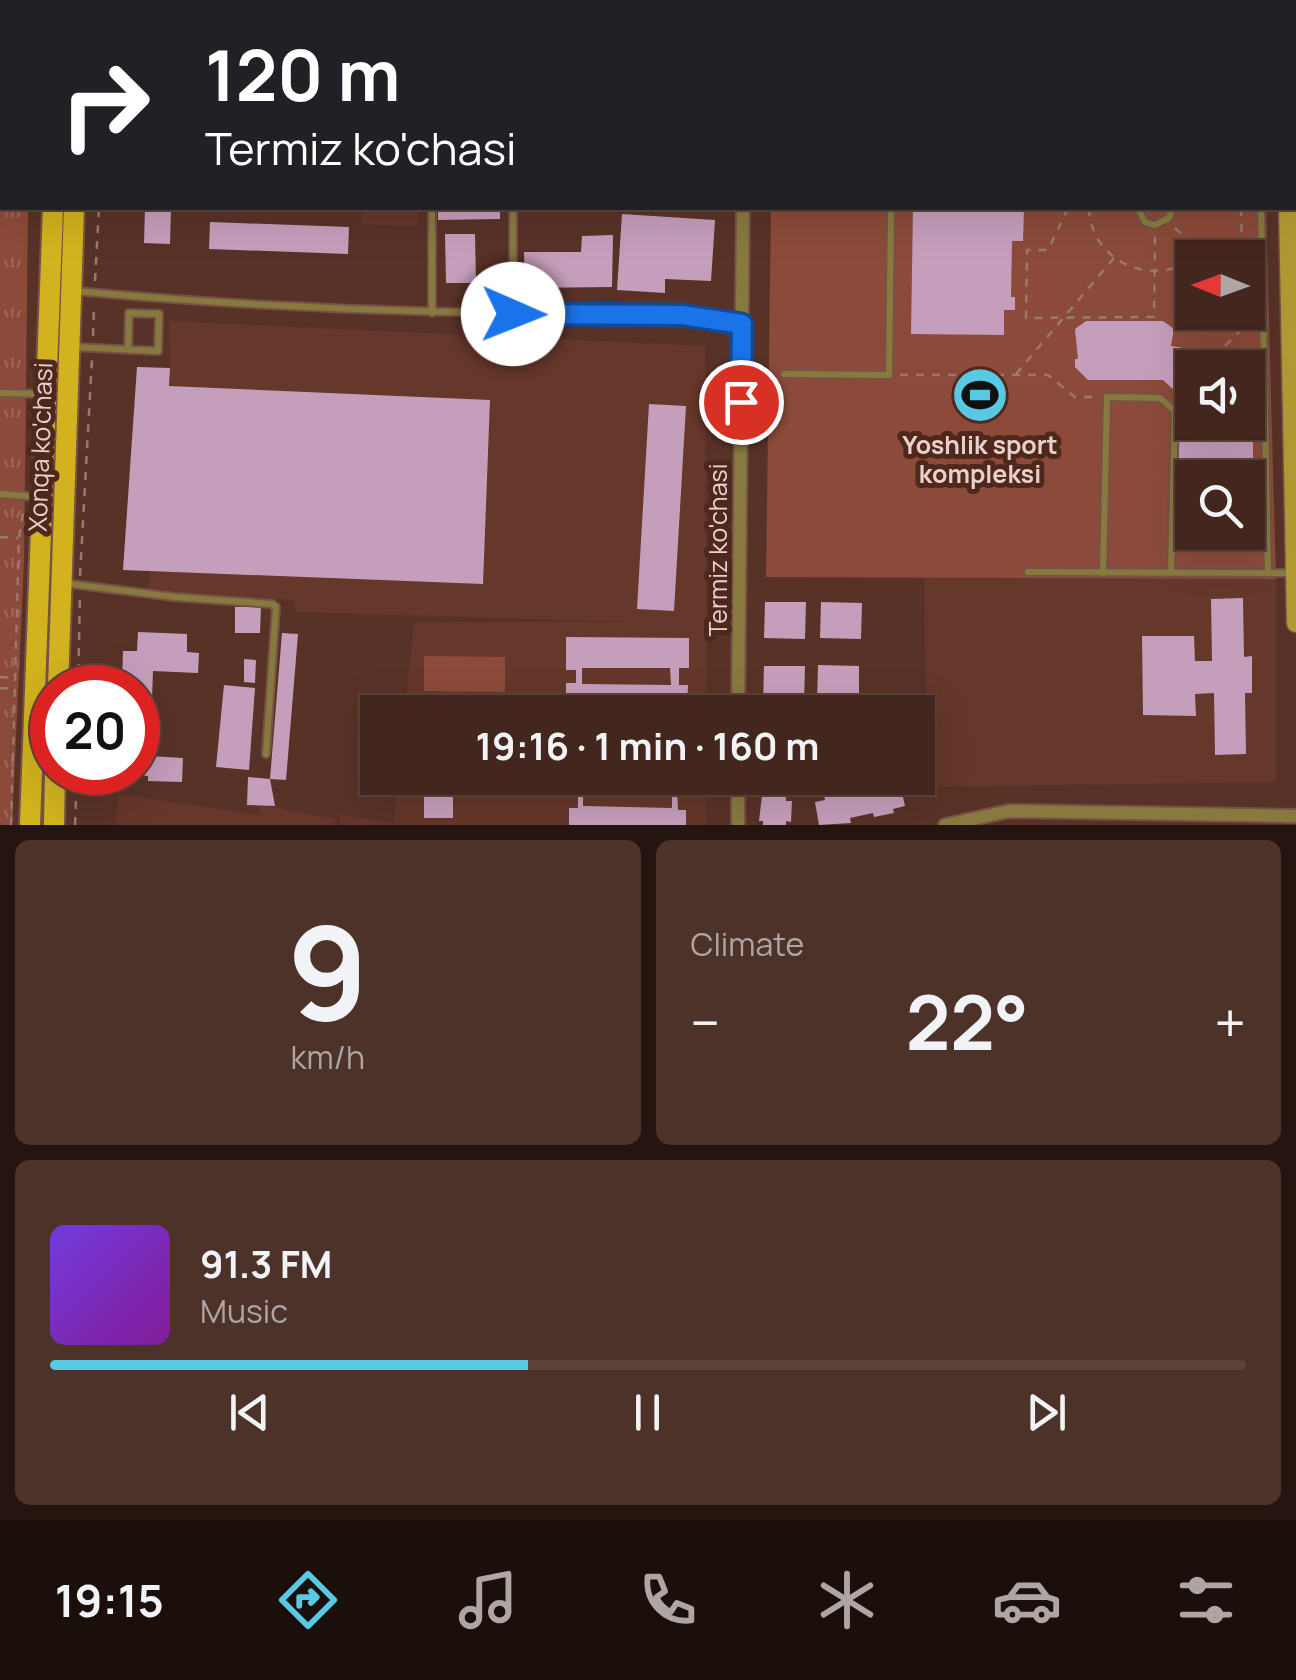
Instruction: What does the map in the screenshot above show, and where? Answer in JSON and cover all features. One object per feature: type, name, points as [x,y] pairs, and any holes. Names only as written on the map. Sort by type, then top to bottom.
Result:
[{"type":"main road","name":"Xonqa ko'chasi","points":[[53,210],[71,584],[61,665]]},
{"type":"main road","name":"Xonqa ko'chasi","points":[[24,823],[34,496],[46,394],[61,353],[70,290],[74,210]]},
{"type":"main road","points":[[1291,220],[1296,623]]},
{"type":"main road","points":[[24,823],[54,822],[55,795]]},
{"type":"street","name":"Termiz ko'chasi","points":[[738,695],[743,210]]},
{"type":"street","points":[[738,795],[738,825]]},
{"type":"street","points":[[945,825],[1010,810],[1296,816]]},
{"type":"lane","points":[[432,210],[432,313]]},
{"type":"lane","points":[[513,210],[513,314]]},
{"type":"lane","points":[[784,374],[889,375],[891,210]]},
{"type":"lane","points":[[1139,210],[1141,218],[1155,225],[1167,220],[1171,210]]},
{"type":"lane","points":[[1261,210],[1268,573]]},
{"type":"lane","points":[[70,290],[210,304],[432,313],[682,315],[742,324]]},
{"type":"lane","points":[[61,353],[92,346],[128,349],[158,351],[159,314],[130,313],[128,349]]},
{"type":"lane","points":[[0,393],[46,394]]},
{"type":"lane","points":[[1103,573],[1107,398],[1160,398],[1175,412],[1172,572]]},
{"type":"lane","points":[[0,494],[34,496]]},
{"type":"lane","points":[[1028,572],[1294,572]]},
{"type":"lane","points":[[71,584],[276,607],[266,754]]},
{"type":"path","points":[[76,665],[71,584],[100,210]]},
{"type":"path","points":[[1067,210],[1048,250],[1027,250],[1026,318],[1154,317],[1155,225]]},
{"type":"path","points":[[1089,210],[1093,232],[1114,258],[1140,271],[1175,268]]},
{"type":"path","points":[[1241,210],[1242,240]]},
{"type":"path","points":[[1167,220],[1188,240]]},
{"type":"path","points":[[1015,375],[1114,258]]},
{"type":"path","points":[[1222,350],[1241,330]]},
{"type":"path","points":[[889,375],[1048,375],[1075,397],[1107,398]]},
{"type":"path","points":[[24,823],[15,689],[20,538],[34,496]]},
{"type":"path","points":[[0,537],[20,538]]},
{"type":"path","points":[[0,678],[16,678]]},
{"type":"path","points":[[0,688],[15,689]]},
{"type":"path","points":[[75,825],[76,795]]},
{"type":"shaded area","points":[[362,210],[418,210],[418,226],[361,225]]},
{"type":"shaded area","points":[[169,321],[705,346],[707,695],[407,695],[414,622],[635,622],[295,612],[294,600],[146,593],[151,570],[123,570],[137,367],[170,368]]},
{"type":"shaded area","points":[[924,578],[1276,579],[1276,782],[935,787],[935,695],[926,695]]},
{"type":"shaded area","points":[[119,795],[260,815],[261,805],[336,819],[335,825],[115,825]]},
{"type":"shaded area","points":[[396,795],[706,795],[706,825],[339,825],[340,815],[394,823]]},
{"type":"green space","points":[[0,210],[28,210],[24,562],[12,825],[0,825]]},
{"type":"green space","name":"Yoshlik sport kompleksi","points":[[771,210],[1266,210],[1276,579],[766,577]]},
{"type":"green space","points":[[424,656],[505,657],[505,692],[424,691]]},
{"type":"building","points":[[145,210],[171,210],[170,244],[144,243]]},
{"type":"building","points":[[438,210],[500,210],[500,219],[438,220]]},
{"type":"building","points":[[913,210],[1024,210],[1023,241],[1012,241],[1011,297],[1015,297],[1015,310],[1004,310],[1004,335],[911,334]]},
{"type":"building","points":[[622,214],[715,220],[711,281],[665,279],[665,293],[617,290]]},
{"type":"building","points":[[210,222],[349,227],[348,254],[209,249]]},
{"type":"building","points":[[445,234],[475,234],[476,283],[446,283]]},
{"type":"building","points":[[613,235],[612,287],[525,288],[524,252],[581,252],[582,236]]},
{"type":"building","points":[[1086,321],[1163,321],[1174,329],[1171,346],[1190,350],[1175,350],[1175,391],[1163,380],[1088,380],[1075,367],[1075,329]]},
{"type":"building","points":[[137,367],[170,368],[169,386],[490,400],[483,584],[123,570]]},
{"type":"building","points":[[649,404],[686,406],[674,611],[637,609]]},
{"type":"building","points":[[1178,440],[1253,440],[1253,460],[1178,460]]},
{"type":"building","points":[[1243,598],[1244,657],[1252,656],[1252,693],[1245,693],[1246,754],[1215,755],[1214,693],[1195,694],[1196,716],[1143,715],[1142,636],[1194,636],[1195,661],[1212,661],[1211,599]]},
{"type":"building","points":[[765,602],[806,602],[805,639],[764,638]]},
{"type":"building","points":[[821,602],[862,603],[861,639],[820,638]]},
{"type":"building","points":[[235,607],[261,607],[260,633],[235,633]]},
{"type":"building","points":[[138,632],[187,634],[187,652],[199,653],[198,673],[160,671],[160,665],[123,665],[123,651],[137,651]]},
{"type":"building","points":[[282,633],[298,634],[286,780],[270,779]]},
{"type":"building","points":[[566,637],[689,638],[689,668],[679,668],[679,685],[688,685],[688,695],[566,695],[566,683],[576,683],[576,670],[566,670]],"holes":[[[582,668],[670,668],[671,685],[582,684]]]},
{"type":"building","points":[[244,659],[256,660],[255,683],[244,682]]},
{"type":"building","points":[[818,665],[859,666],[859,695],[817,695]]},
{"type":"building","points":[[764,666],[805,666],[804,695],[763,695]]},
{"type":"building","points":[[224,685],[255,688],[249,770],[216,767]]},
{"type":"building","points":[[160,757],[183,758],[182,782],[160,781]]},
{"type":"building","points":[[248,777],[270,779],[275,806],[247,805]]},
{"type":"building","points":[[424,795],[453,795],[453,818],[424,818]]},
{"type":"building","points":[[578,795],[583,795],[583,806],[672,808],[672,795],[677,795],[678,810],[686,810],[686,825],[569,825],[569,808],[578,808]]},
{"type":"building","points":[[762,795],[786,795],[786,801],[792,801],[791,822],[763,825],[759,821]]},
{"type":"building","points":[[824,795],[902,795],[905,806],[893,809],[894,813],[850,818],[851,823],[819,825],[815,802],[825,800]]},
{"type":"place","name":"Yoshlik sport kompleksi","points":[[980,395]]},
{"type":"route","points":[[513,314],[682,315],[742,324],[741,402]]}]
